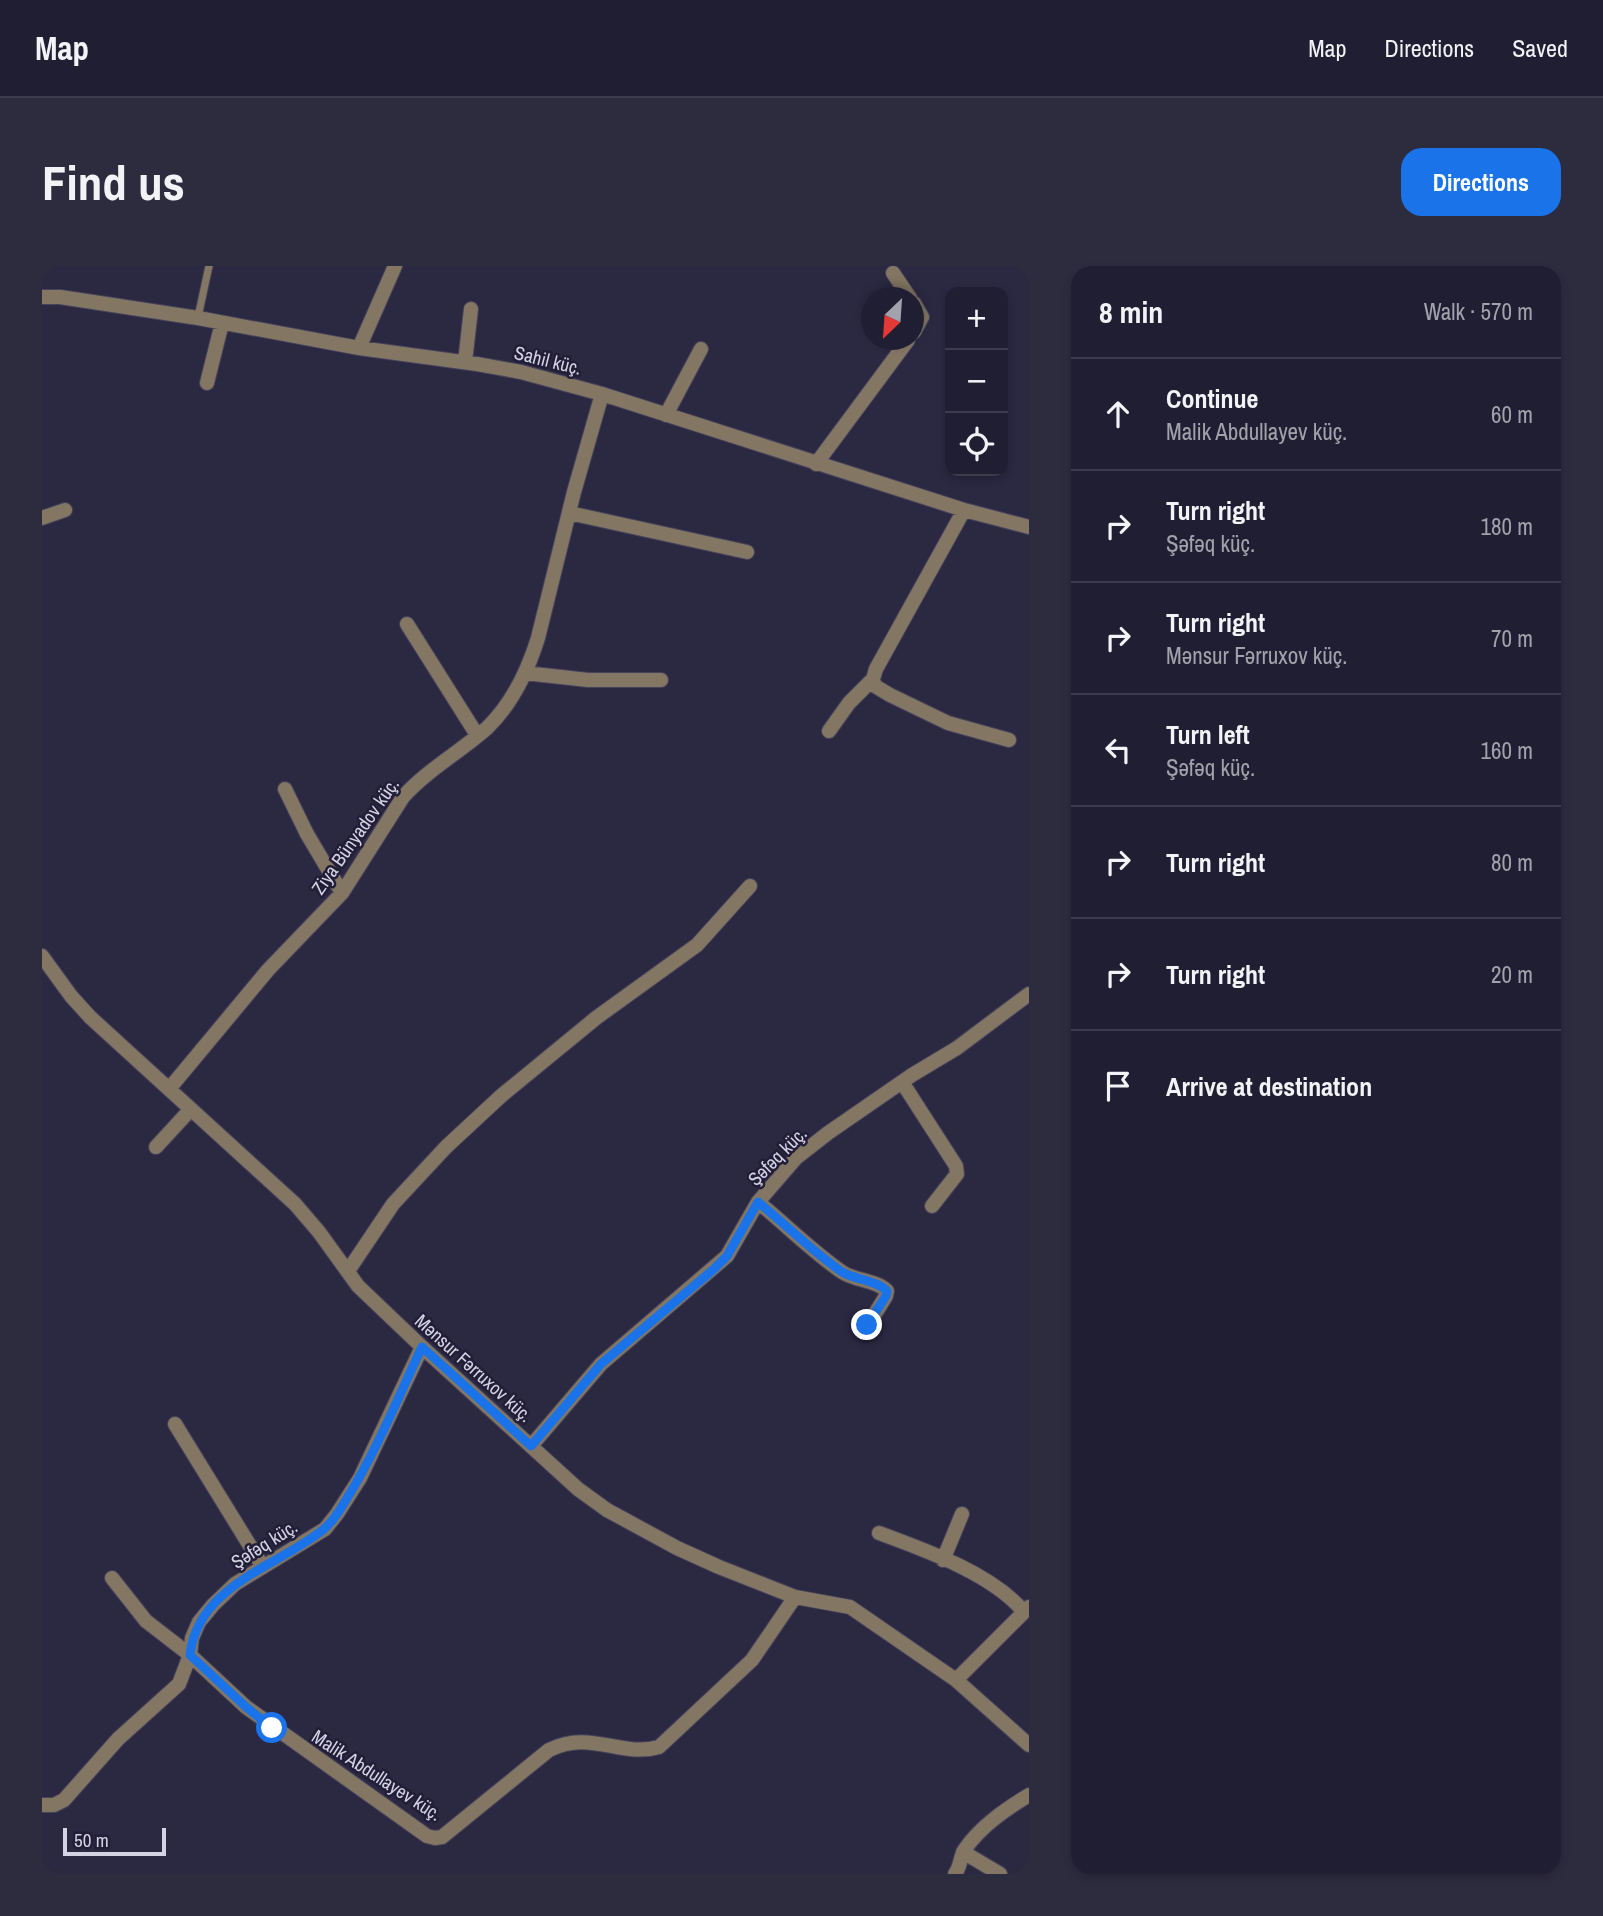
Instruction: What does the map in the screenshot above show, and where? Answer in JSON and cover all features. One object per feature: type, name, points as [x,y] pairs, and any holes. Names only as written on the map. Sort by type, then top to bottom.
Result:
[{"type":"street","points":[[359,348],[395,266]]},
{"type":"street","points":[[893,273],[903,287]]},
{"type":"street","name":"Sahil küç.","points":[[42,297],[198,318],[359,348],[521,372],[602,394],[964,510],[1029,527]]},
{"type":"street","points":[[465,362],[471,309]]},
{"type":"street","points":[[207,383],[222,323]]},
{"type":"street","points":[[666,415],[701,349]]},
{"type":"street","points":[[816,464],[901,350]]},
{"type":"street","name":"Ziya Bünyadov küç.","points":[[169,1089],[268,970],[342,893],[414,784],[477,735],[498,715],[525,673],[538,638],[602,394]]},
{"type":"street","points":[[42,518],[65,510]]},
{"type":"street","points":[[829,731],[849,703],[873,680],[876,669],[964,510]]},
{"type":"street","points":[[569,513],[747,552]]},
{"type":"street","points":[[407,624],[477,735]]},
{"type":"street","points":[[525,673],[588,680],[661,680]]},
{"type":"street","points":[[873,680],[875,686],[890,695],[948,723],[1009,740]]},
{"type":"street","points":[[285,789],[307,834],[342,893]]},
{"type":"street","points":[[348,1272],[393,1204],[446,1147],[501,1096],[596,1018],[697,944],[750,886]]},
{"type":"street","name":"Mənsur Fərruxov küç.","points":[[42,957],[90,1017],[295,1204],[358,1286],[578,1489],[607,1510],[677,1548],[795,1597],[850,1608],[956,1680],[1029,1745]]},
{"type":"street","name":"Şəfəq küç.","points":[[531,1446],[601,1364],[727,1256],[758,1202],[796,1158],[828,1133],[957,1048],[1029,994]]},
{"type":"street","points":[[902,1083],[956,1166],[957,1174],[932,1206]]},
{"type":"street","points":[[156,1147],[191,1110]]},
{"type":"street","points":[[758,1202],[843,1272],[860,1281],[882,1286],[887,1291],[867,1325]]},
{"type":"street","name":"Şəfəq küç.","points":[[42,1805],[54,1805],[64,1800],[118,1740],[179,1684],[199,1622],[236,1584],[325,1529],[360,1478],[422,1347]]},
{"type":"street","points":[[175,1424],[262,1567]]},
{"type":"street","points":[[943,1559],[962,1514]]},
{"type":"street","points":[[879,1533],[925,1550],[987,1581],[1026,1609],[956,1680]]},
{"type":"street","name":"Malik Abdullayev küç.","points":[[112,1578],[146,1621],[190,1655],[272,1728],[427,1836],[435,1838],[442,1837],[549,1750],[562,1743],[579,1740],[646,1751],[659,1746],[752,1660],[795,1597]]},
{"type":"street","points":[[955,1874],[960,1866],[962,1852],[1001,1812],[1029,1795]]},
{"type":"street","points":[[962,1852],[1000,1874]]},
{"type":"lane","points":[[198,318],[209,266]]},
{"type":"route","points":[[272,1728],[190,1655],[192,1638],[199,1622],[236,1584],[325,1529],[337,1514],[360,1478],[422,1347],[531,1446],[601,1364],[727,1256],[758,1202],[843,1272],[860,1281],[882,1286],[887,1291],[867,1325]]}]
